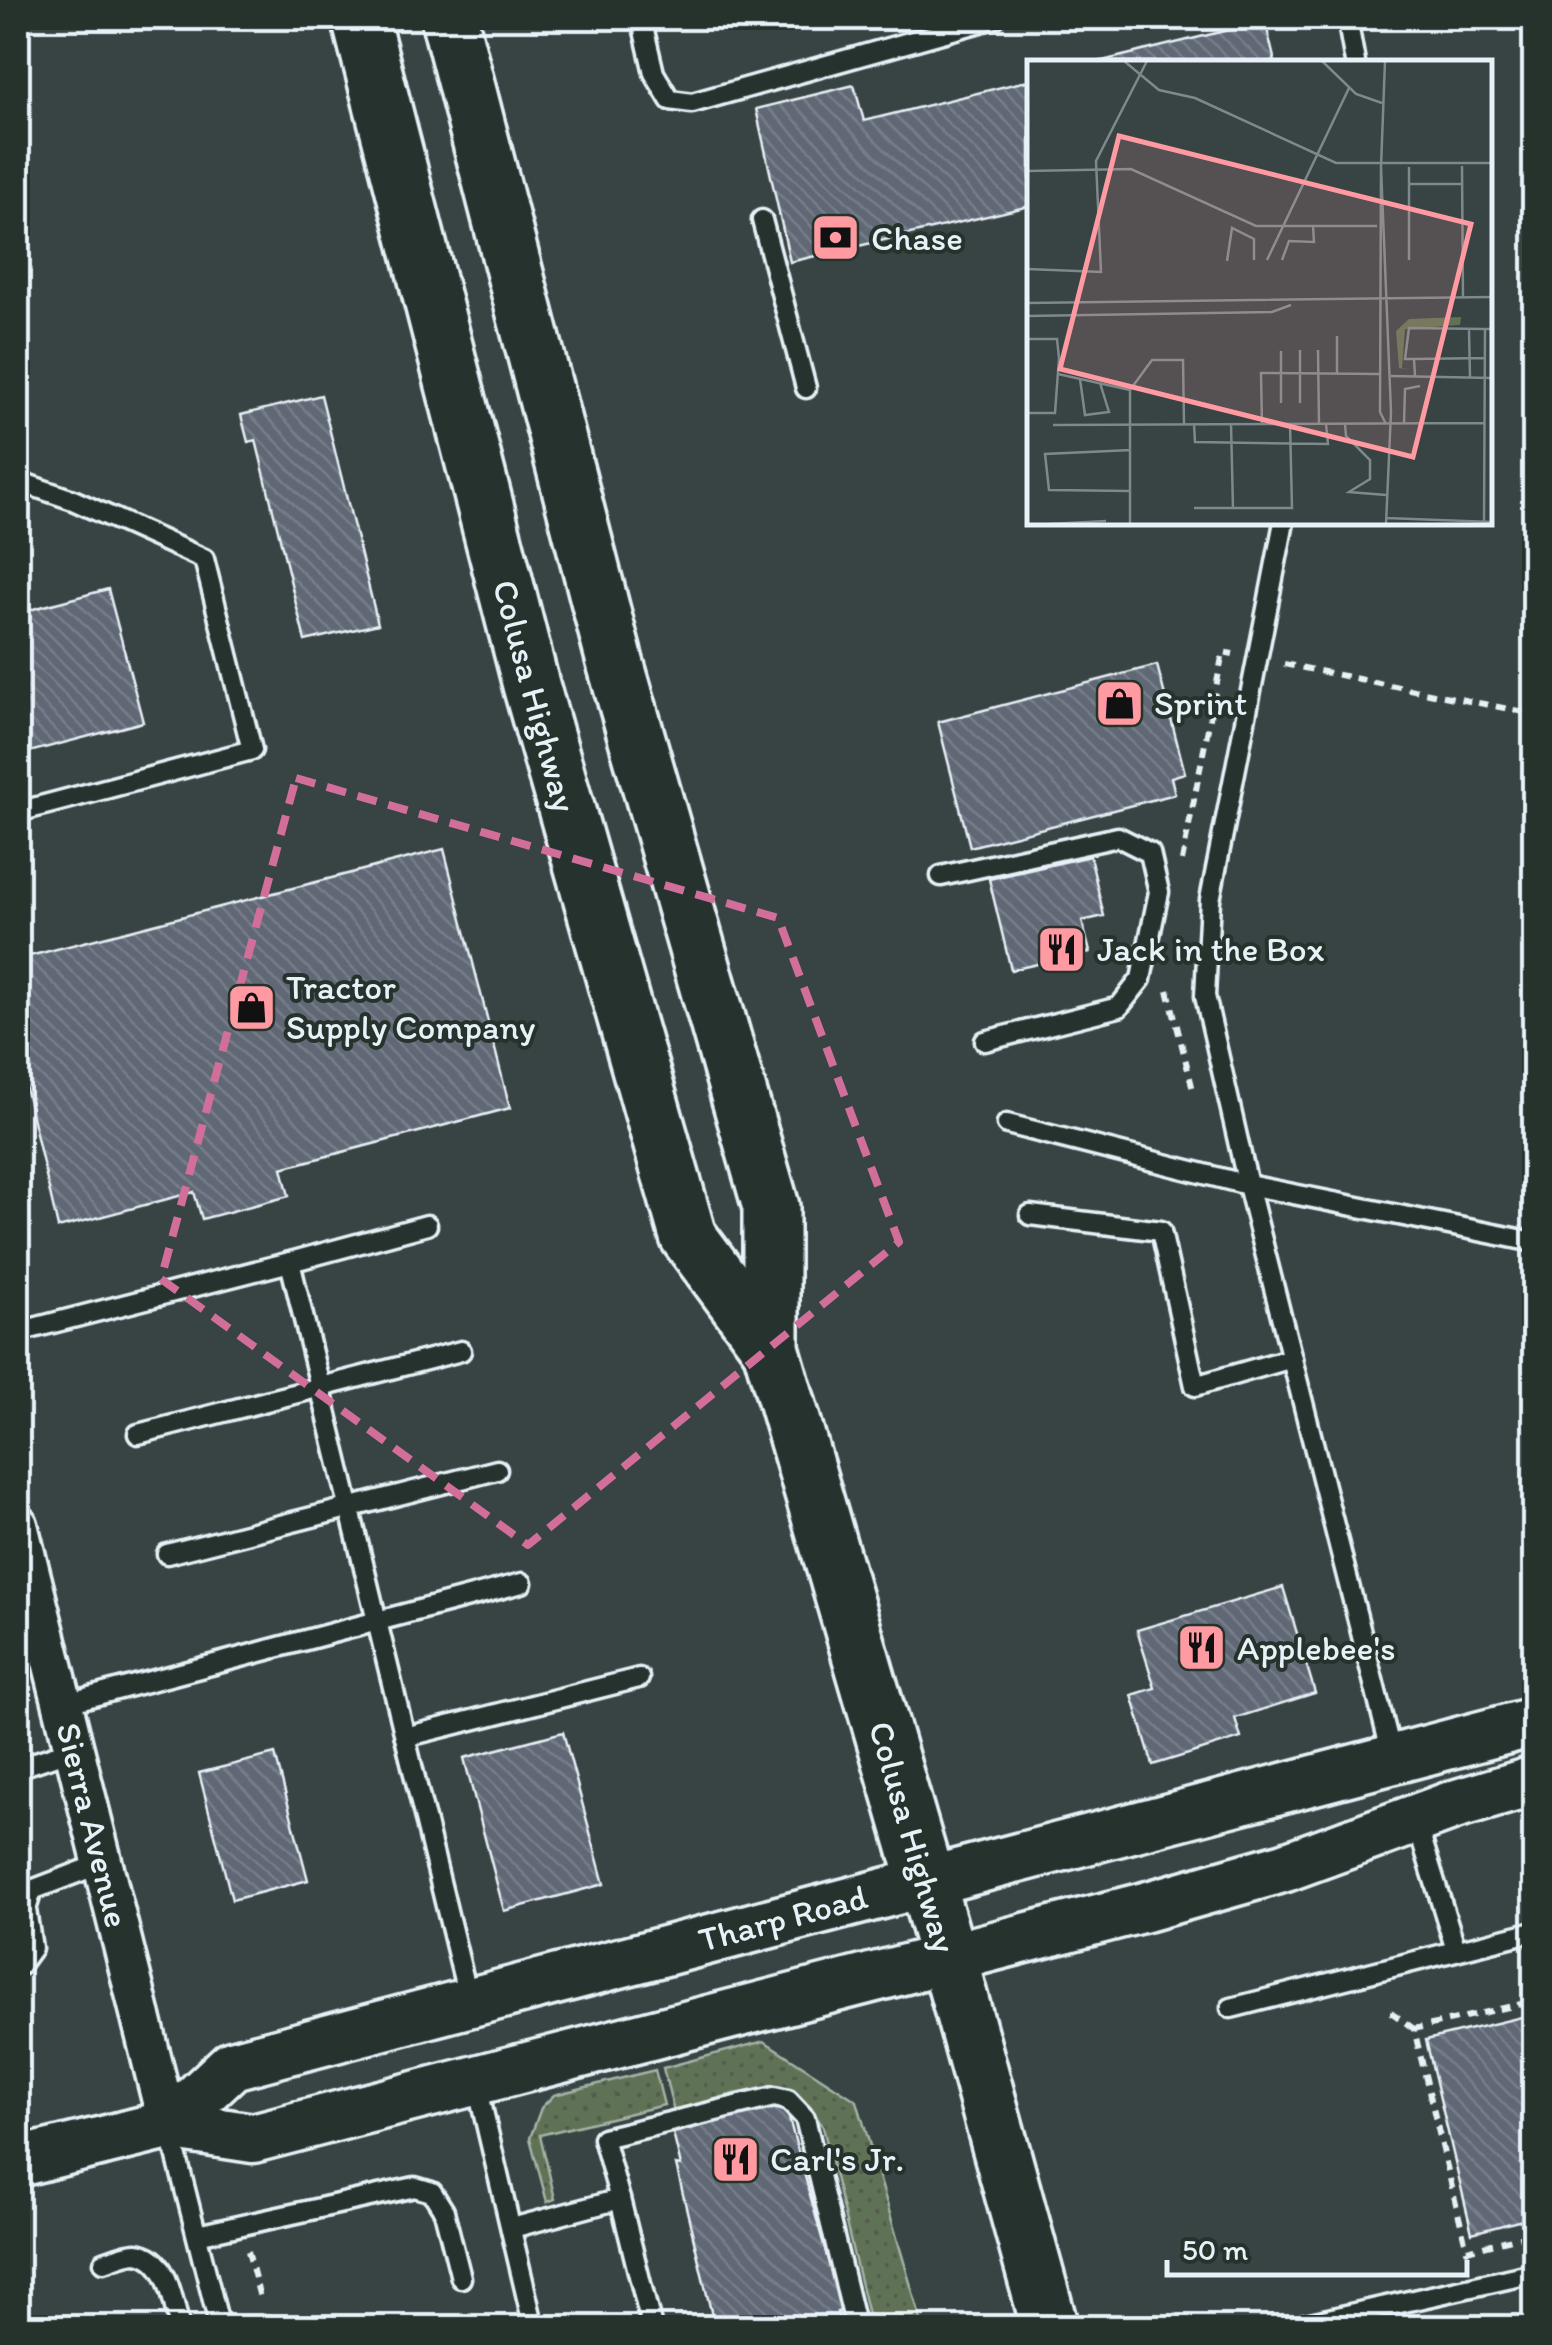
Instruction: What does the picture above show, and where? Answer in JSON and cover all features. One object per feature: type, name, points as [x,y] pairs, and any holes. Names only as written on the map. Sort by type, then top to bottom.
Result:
[{"type":"highway","name":"Colusa Highway","points":[[360,18],[531,685],[688,1236],[770,1348]]},
{"type":"highway","name":"Colusa Highway","points":[[449,18],[620,681],[771,1207],[770,1348],[949,1960],[1050,2328]]},
{"type":"street","name":"Sierra Avenue","points":[[18,1524],[168,2124]]},
{"type":"street","name":"Tharp Road","points":[[168,2124],[232,2065],[1534,1722]]},
{"type":"street","name":"Tharp Road","points":[[18,2162],[168,2124],[254,2138],[949,1960],[1285,1866],[1534,1781]]},
{"type":"lane","points":[[640,18],[654,73],[670,100],[692,102],[995,18]]},
{"type":"lane","points":[[1347,18],[1355,60]]},
{"type":"lane","points":[[762,220],[806,388]]},
{"type":"lane","points":[[18,481],[73,500],[204,560],[252,750],[18,812]]},
{"type":"lane","points":[[1283,525],[1210,900],[1205,996],[1248,1186],[1394,1759]]},
{"type":"lane","points":[[941,876],[1118,838],[1150,853],[1159,892],[1141,979],[1119,1006],[985,1042]]},
{"type":"lane","points":[[1007,1124],[1248,1186],[1534,1242]]},
{"type":"lane","points":[[1030,1215],[1161,1231],[1195,1386],[1292,1358]]},
{"type":"lane","points":[[18,1332],[427,1225]]},
{"type":"lane","points":[[290,1262],[469,2002]]},
{"type":"lane","points":[[138,1434],[461,1351]]},
{"type":"lane","points":[[167,1554],[497,1470]]},
{"type":"lane","points":[[63,1704],[522,1583]]},
{"type":"lane","points":[[405,1738],[639,1678]]},
{"type":"lane","points":[[18,1768],[74,1749]]},
{"type":"lane","points":[[1416,1820],[1456,1950]]},
{"type":"lane","points":[[18,1968],[32,1948],[26,1910],[32,1890],[102,1863]]},
{"type":"lane","points":[[1231,2008],[1534,1931]]},
{"type":"lane","points":[[476,2081],[534,2328]]},
{"type":"lane","points":[[652,2328],[603,2138],[774,2097],[788,2100],[805,2118],[856,2328]]},
{"type":"lane","points":[[168,2124],[220,2328]]},
{"type":"lane","points":[[196,2235],[415,2187],[432,2192],[444,2212],[461,2278]]},
{"type":"lane","points":[[512,2228],[620,2199]]},
{"type":"lane","points":[[104,2262],[137,2253],[153,2260],[165,2274],[180,2328]]},
{"type":"lane","points":[[1292,2327],[1534,2272]]},
{"type":"path","points":[[1223,652],[1534,714]]},
{"type":"path","points":[[1414,2030],[1534,2001]]},
{"type":"path","points":[[1391,2012],[1414,2030],[1467,2250],[1528,2234]]},
{"type":"highlighted area","points":[[296,778],[778,918],[899,1242],[528,1545],[161,1279]]},
{"type":"green space","points":[[764,2041],[857,2101],[923,2327],[871,2327],[823,2127],[809,2108],[792,2096],[756,2090],[674,2111],[663,2068]]},
{"type":"green space","points":[[655,2070],[664,2105],[540,2135],[555,2199],[547,2202],[530,2138],[541,2108],[554,2095]]},
{"type":"building","points":[[1265,21],[1275,60],[1106,60]]},
{"type":"building","points":[[1027,81],[1027,207],[790,262],[756,109],[854,85],[864,121]]},
{"type":"building","points":[[321,395],[378,624],[305,641],[256,440],[248,442],[241,415]]},
{"type":"building","points":[[108,589],[143,722],[18,755],[18,613]]},
{"type":"building","points":[[1157,665],[1185,773],[1171,777],[1175,794],[970,847],[938,722]]},
{"type":"building","name":"Tractor Supply Company","points":[[444,849],[510,1108],[282,1168],[289,1196],[202,1219],[194,1192],[58,1228],[18,1056],[18,959]]},
{"type":"building","points":[[1090,856],[1104,916],[1082,921],[1090,952],[1011,970],[989,879]]},
{"type":"building","points":[[1283,1587],[1315,1693],[1235,1718],[1241,1738],[1153,1765],[1132,1695],[1155,1688],[1137,1630]]},
{"type":"building","points":[[563,1732],[604,1884],[504,1911],[464,1758]]},
{"type":"building","points":[[275,1754],[308,1880],[232,1900],[199,1773]]},
{"type":"building","points":[[1534,2014],[1534,2217],[1472,2233],[1426,2040]]},
{"type":"building","points":[[785,2104],[842,2311],[837,2312],[841,2328],[715,2328],[676,2165],[681,2166],[673,2133]]},
{"type":"place","name":"Chase","points":[[836,238]]},
{"type":"place","name":"Sprint","points":[[1119,703]]},
{"type":"place","name":"Jack in the Box","points":[[1062,949]]},
{"type":"place","name":"Tractor Supply Company","points":[[251,1007]]},
{"type":"place","name":"Applebee's","points":[[1202,1648]]},
{"type":"place","name":"Carl's Jr.","points":[[735,2159]]}]
